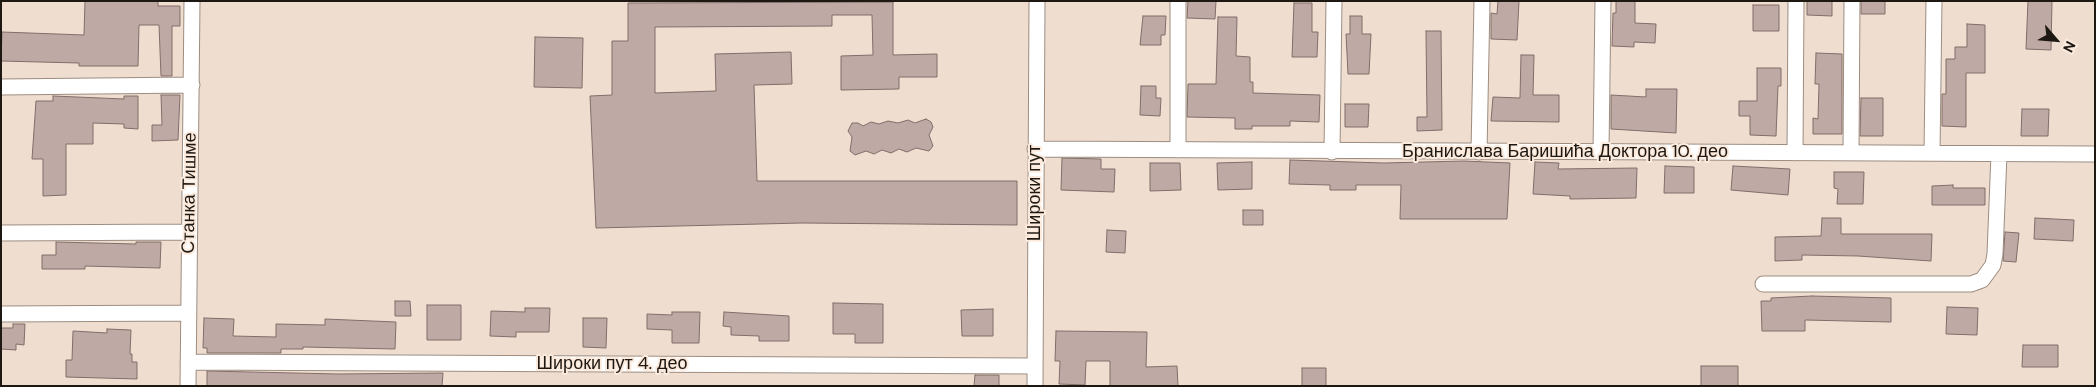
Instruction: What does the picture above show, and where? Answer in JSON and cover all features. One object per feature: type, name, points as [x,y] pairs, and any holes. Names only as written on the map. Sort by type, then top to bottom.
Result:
[{"type":"street","name":"Станка Тишме","points":[[188,386],[192,1]]},
{"type":"street","name":"Широки пут","points":[[1035,386],[1037,1]]},
{"type":"street","points":[[1178,1],[1178,150]]},
{"type":"street","points":[[1332,152],[1334,1]]},
{"type":"street","points":[[1478,152],[1482,1]]},
{"type":"street","points":[[1601,151],[1604,1]]},
{"type":"street","points":[[1795,153],[1796,1]]},
{"type":"street","points":[[1852,1],[1852,153]]},
{"type":"street","points":[[1932,153],[1934,1]]},
{"type":"street","points":[[1,87],[192,85]]},
{"type":"street","name":"Бранислава Баришића Доктора 10. део","points":[[1035,149],[1332,152],[1601,151],[2095,154]]},
{"type":"street","points":[[1763,284],[1971,284],[1982,280],[1993,264],[1995,254],[1999,154]]},
{"type":"street","points":[[1,233],[189,232]]},
{"type":"street","points":[[1,314],[188,313]]},
{"type":"street","name":"Широки пут 4. део","points":[[188,362],[1035,366]]},
{"type":"building","points":[[85,1],[158,1],[158,6],[180,6],[180,26],[172,26],[172,76],[161,76],[159,25],[139,25],[138,66],[79,66],[79,63],[1,61],[2,32],[84,35]]},
{"type":"building","points":[[1188,1],[1216,1],[1215,19],[1187,18]]},
{"type":"building","points":[[1498,1],[1519,1],[1517,40],[1491,39],[1491,13],[1497,14]]},
{"type":"building","points":[[1616,1],[1635,1],[1635,23],[1656,24],[1655,43],[1634,42],[1634,47],[1612,46],[1613,13],[1616,13]]},
{"type":"building","points":[[1807,1],[1832,1],[1832,16],[1807,15]]},
{"type":"building","points":[[1861,1],[1885,1],[1885,14],[1861,14]]},
{"type":"building","points":[[2028,1],[2052,1],[2051,50],[2026,49]]},
{"type":"building","points":[[893,2],[893,55],[937,54],[937,77],[899,77],[899,89],[841,90],[841,56],[873,55],[872,15],[832,15],[832,26],[655,27],[655,93],[716,91],[715,54],[791,52],[792,84],[754,85],[757,181],[1017,181],[1017,225],[802,223],[596,228],[590,96],[612,95],[612,41],[628,41],[628,3]]},
{"type":"building","points":[[1294,3],[1312,3],[1312,32],[1318,32],[1317,57],[1292,57]]},
{"type":"building","points":[[1753,5],[1779,5],[1779,31],[1753,31]]},
{"type":"building","points":[[1143,16],[1166,16],[1165,35],[1161,35],[1161,45],[1140,45]]},
{"type":"building","points":[[1350,16],[1362,16],[1362,34],[1371,34],[1369,74],[1348,74],[1346,34],[1350,34]]},
{"type":"building","points":[[1218,17],[1237,17],[1236,56],[1250,57],[1250,82],[1253,82],[1253,93],[1320,95],[1319,122],[1290,121],[1290,126],[1252,126],[1252,129],[1235,129],[1235,118],[1187,117],[1188,84],[1216,84]]},
{"type":"building","points":[[1967,24],[1985,25],[1985,73],[1966,73],[1966,127],[1942,126],[1942,94],[1946,94],[1946,59],[1955,59],[1955,47],[1967,47]]},
{"type":"building","points":[[1426,31],[1441,31],[1442,130],[1417,131],[1417,117],[1427,117]]},
{"type":"building","points":[[535,37],[583,38],[582,88],[534,87]]},
{"type":"building","points":[[1816,53],[1842,54],[1842,134],[1813,134],[1813,118],[1818,119],[1819,84],[1815,84]]},
{"type":"building","points":[[1521,55],[1534,55],[1533,95],[1559,95],[1559,122],[1491,121],[1493,97],[1520,98]]},
{"type":"building","points":[[1757,68],[1781,68],[1781,86],[1778,86],[1776,136],[1750,135],[1750,116],[1739,116],[1739,101],[1757,101]]},
{"type":"building","points":[[1141,86],[1156,86],[1156,98],[1161,98],[1160,116],[1140,115]]},
{"type":"building","points":[[1646,89],[1677,89],[1676,133],[1611,129],[1611,95],[1646,97]]},
{"type":"building","points":[[161,95],[180,95],[178,140],[152,141],[152,125],[162,125]]},
{"type":"building","points":[[53,96],[124,99],[124,96],[138,96],[138,129],[124,128],[124,124],[93,123],[93,144],[66,144],[66,195],[43,196],[43,159],[32,159],[36,101],[53,101]]},
{"type":"building","points":[[1861,98],[1883,98],[1883,136],[1860,136]]},
{"type":"building","points":[[1345,104],[1369,104],[1368,127],[1345,127]]},
{"type":"building","points":[[2022,109],[2049,109],[2048,136],[2021,136]]},
{"type":"building","points":[[926,119],[931,122],[933,127],[929,135],[933,146],[929,151],[916,148],[907,152],[899,149],[891,153],[882,150],[874,154],[866,151],[855,155],[850,151],[852,137],[848,131],[852,123],[858,123],[863,126],[871,122],[879,124],[888,121],[898,123],[908,120],[915,123]]},
{"type":"building","points":[[1062,158],[1101,159],[1101,169],[1115,169],[1114,192],[1061,190]]},
{"type":"building","points":[[1290,160],[1384,163],[1464,161],[1510,163],[1507,219],[1400,219],[1401,185],[1356,185],[1356,190],[1330,190],[1330,185],[1289,184]]},
{"type":"building","points":[[1252,162],[1252,189],[1218,190],[1217,163]]},
{"type":"building","points":[[1535,162],[1559,163],[1558,169],[1637,168],[1636,198],[1570,199],[1570,196],[1533,194]]},
{"type":"building","points":[[1150,163],[1180,163],[1181,190],[1150,191]]},
{"type":"building","points":[[1665,166],[1694,167],[1694,193],[1664,193]]},
{"type":"building","points":[[1733,166],[1790,169],[1788,195],[1731,190]]},
{"type":"building","points":[[1834,172],[1864,172],[1863,204],[1837,204],[1838,189],[1834,188]]},
{"type":"building","points":[[1953,185],[1953,188],[1985,188],[1985,205],[1932,205],[1932,186]]},
{"type":"building","points":[[1243,210],[1263,210],[1263,225],[1243,225]]},
{"type":"building","points":[[1822,218],[1841,218],[1841,234],[1932,234],[1931,261],[1858,256],[1802,255],[1802,260],[1775,261],[1775,237],[1821,236]]},
{"type":"building","points":[[2035,218],[2074,220],[2073,241],[2034,239]]},
{"type":"building","points":[[1107,230],[1126,231],[1125,253],[1106,252]]},
{"type":"building","points":[[2005,232],[2019,233],[2016,262],[2003,261]]},
{"type":"building","points":[[56,242],[136,244],[136,242],[161,242],[160,268],[85,266],[85,269],[42,269],[42,255],[56,255]]},
{"type":"building","points":[[1812,296],[1891,298],[1891,322],[1805,320],[1805,331],[1762,331],[1761,301],[1771,301],[1771,298]]},
{"type":"building","points":[[395,301],[410,301],[411,316],[395,316]]},
{"type":"building","points":[[833,303],[883,304],[883,343],[855,343],[855,334],[833,334]]},
{"type":"building","points":[[427,305],[461,305],[461,340],[427,340]]},
{"type":"building","points":[[1947,307],[1978,308],[1977,335],[1946,334]]},
{"type":"building","points":[[525,308],[550,308],[549,332],[516,332],[516,337],[490,336],[491,311],[525,312]]},
{"type":"building","points":[[993,309],[993,336],[962,336],[961,310]]},
{"type":"building","points":[[672,312],[700,312],[699,343],[672,343],[672,330],[647,329],[647,314],[672,315]]},
{"type":"building","points":[[724,312],[789,316],[789,341],[759,341],[759,336],[731,335],[731,327],[723,326]]},
{"type":"building","points":[[204,318],[234,319],[233,336],[276,337],[276,324],[325,325],[325,319],[396,322],[395,349],[303,347],[303,349],[281,349],[281,353],[207,353],[207,348],[203,348]]},
{"type":"building","points":[[583,318],[607,318],[606,348],[583,347]]},
{"type":"building","points":[[13,324],[25,324],[24,345],[16,344],[16,350],[1,349],[1,328],[13,328]]},
{"type":"building","points":[[107,329],[131,330],[130,354],[132,354],[132,362],[137,362],[137,379],[66,377],[66,360],[72,360],[73,331],[107,333]]},
{"type":"building","points":[[1056,331],[1147,332],[1146,367],[1177,366],[1178,386],[1110,386],[1110,361],[1086,361],[1085,385],[1059,384],[1060,361],[1055,361]]},
{"type":"building","points":[[2023,345],[2058,345],[2058,367],[2022,367]]},
{"type":"building","points":[[1701,366],[1738,366],[1738,386],[1701,386]]},
{"type":"building","points":[[1302,368],[1326,368],[1326,386],[1302,386]]},
{"type":"building","points":[[207,371],[338,374],[443,373],[442,386],[207,386]]},
{"type":"building","points":[[975,375],[999,375],[999,386],[974,386]]}]
